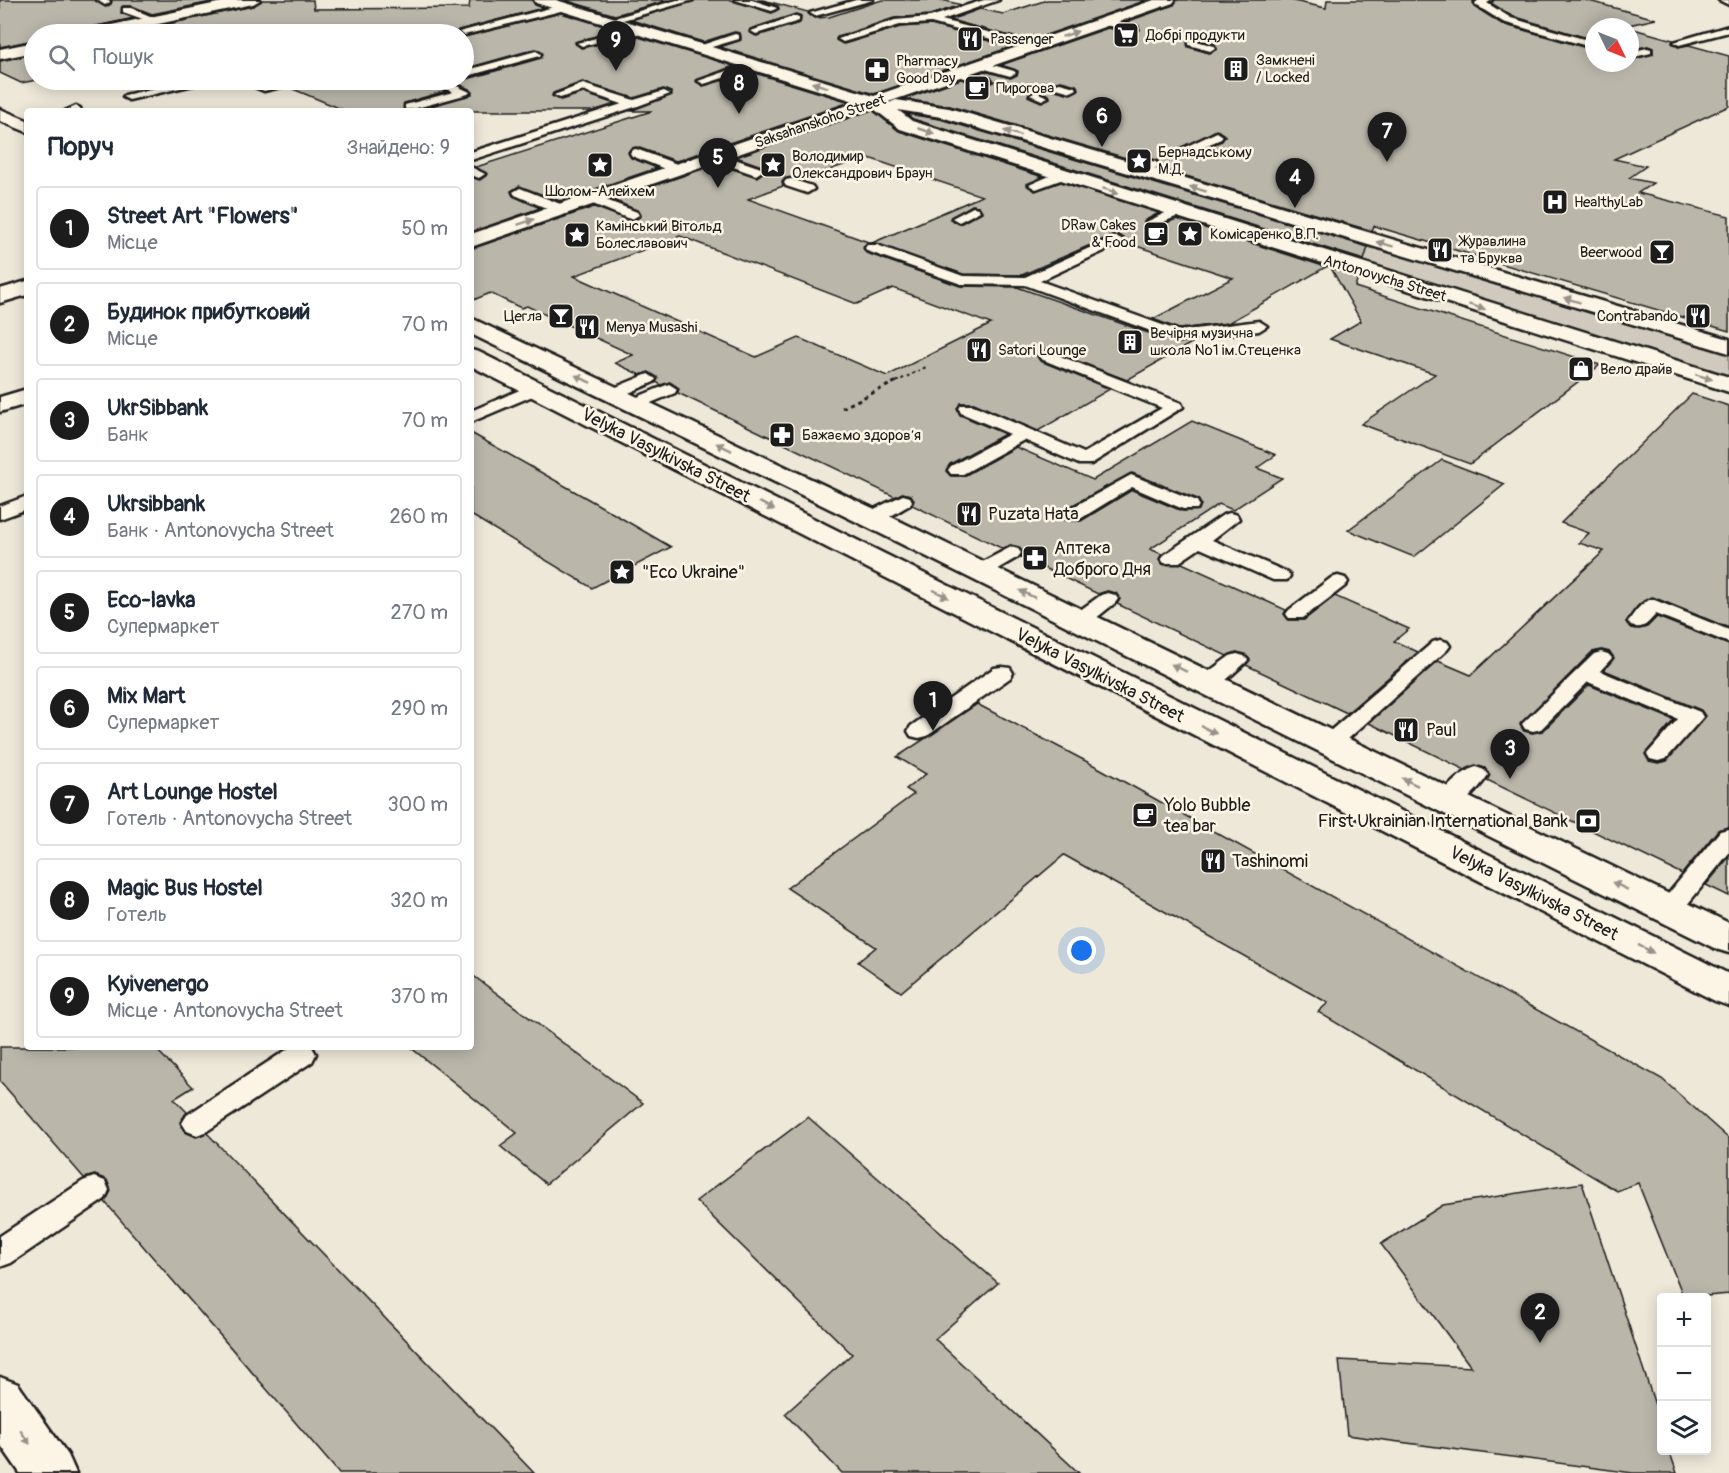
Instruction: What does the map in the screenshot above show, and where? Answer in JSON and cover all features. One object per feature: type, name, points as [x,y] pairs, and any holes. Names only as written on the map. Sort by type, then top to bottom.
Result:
[{"type":"main road","points":[[142,24],[253,0]]},
{"type":"main road","name":"Antonovycha Street","points":[[541,0],[876,102],[943,112],[1145,168],[1729,346]]},
{"type":"main road","name":"Saksahanskoho Street","points":[[474,241],[1168,0]]},
{"type":"main road","points":[[0,54],[24,49]]},
{"type":"main road","name":"Antonovycha Street","points":[[876,102],[906,125],[1729,385]]},
{"type":"main road","points":[[0,114],[24,124]]},
{"type":"main road","points":[[0,296],[24,289]]},
{"type":"main road","name":"Velyka Vasylkivska Street","points":[[474,326],[872,518],[1729,939]]},
{"type":"main road","name":"Velyka Vasylkivska Street","points":[[474,358],[1729,991]]},
{"type":"main road","points":[[0,405],[24,397]]},
{"type":"main road","points":[[0,1401],[50,1473]]},
{"type":"lane","points":[[609,21],[688,0]]},
{"type":"lane","points":[[740,0],[772,8]]},
{"type":"lane","points":[[815,14],[868,0]]},
{"type":"lane","points":[[958,0],[978,5]]},
{"type":"lane","points":[[843,39],[898,22],[931,20],[994,0]]},
{"type":"lane","points":[[1487,0],[1480,3],[1507,20],[1585,42]]},
{"type":"lane","points":[[474,30],[564,7]]},
{"type":"lane","points":[[127,10],[157,21]]},
{"type":"lane","points":[[756,31],[795,19]]},
{"type":"lane","points":[[931,20],[1034,47]]},
{"type":"lane","points":[[1106,22],[1134,29]]},
{"type":"lane","points":[[1680,42],[1729,29]]},
{"type":"lane","points":[[582,43],[638,30]]},
{"type":"lane","points":[[698,48],[735,37]]},
{"type":"lane","points":[[1193,44],[1210,48]]},
{"type":"lane","points":[[1639,53],[1647,51]]},
{"type":"lane","points":[[474,71],[536,54]]},
{"type":"lane","points":[[704,81],[754,65]]},
{"type":"lane","points":[[982,65],[1010,73]]},
{"type":"lane","points":[[958,73],[986,81]]},
{"type":"lane","points":[[560,95],[584,87],[634,104]]},
{"type":"lane","points":[[129,97],[156,90]]},
{"type":"lane","points":[[409,107],[464,92],[459,90]]},
{"type":"lane","points":[[474,155],[664,94]]},
{"type":"lane","points":[[563,126],[581,133]]},
{"type":"lane","points":[[1187,149],[1217,136]]},
{"type":"lane","points":[[636,153],[680,170]]},
{"type":"lane","points":[[717,157],[756,171]]},
{"type":"lane","points":[[1036,185],[1060,175]]},
{"type":"lane","points":[[790,183],[807,189]]},
{"type":"lane","points":[[520,192],[563,210]]},
{"type":"lane","points":[[594,199],[632,215]]},
{"type":"lane","points":[[959,218],[973,211]]},
{"type":"lane","points":[[1153,222],[1176,212]]},
{"type":"lane","points":[[1027,281],[1116,240]]},
{"type":"lane","points":[[872,248],[961,279],[1027,281],[1178,336],[1259,326]]},
{"type":"lane","points":[[967,409],[1085,460],[1175,407],[1047,356]]},
{"type":"lane","points":[[625,399],[648,379]]},
{"type":"lane","points":[[474,416],[536,388]]},
{"type":"lane","points":[[625,399],[669,389]]},
{"type":"lane","points":[[957,470],[1024,434]]},
{"type":"lane","points":[[1073,515],[1131,480],[1190,505]]},
{"type":"lane","points":[[872,518],[903,501]]},
{"type":"lane","points":[[0,513],[24,503]]},
{"type":"lane","points":[[1171,559],[1230,519]]},
{"type":"lane","points":[[1199,541],[1280,576]]},
{"type":"lane","points":[[980,572],[1011,553]]},
{"type":"lane","points":[[1296,615],[1338,582]]},
{"type":"lane","points":[[1079,620],[1108,599]]},
{"type":"lane","points":[[1638,622],[1652,605],[1729,637]]},
{"type":"lane","points":[[1330,743],[1440,646]]},
{"type":"lane","points":[[1209,683],[1237,660]]},
{"type":"lane","points":[[1533,724],[1593,666],[1692,717],[1658,754]]},
{"type":"lane","points":[[919,731],[1002,673]]},
{"type":"lane","points":[[1449,801],[1476,775]]},
{"type":"lane","points":[[1669,910],[1729,837]]},
{"type":"lane","points":[[197,1122],[302,1054]]},
{"type":"lane","points":[[0,1253],[94,1190]]},
{"type":"path","points":[[842,408],[926,367]]},
{"type":"shaded area","points":[[943,112],[1729,346],[1729,385],[906,125]]},
{"type":"building","points":[[0,0],[95,0],[106,7],[111,4],[112,0],[221,0],[152,14],[132,6],[123,6],[121,13],[134,18],[106,24],[24,24],[24,42],[0,47]]},
{"type":"building","points":[[262,0],[313,0],[314,9],[469,8],[470,0],[532,0],[535,5],[543,8],[474,26],[474,24],[168,24],[253,6]]},
{"type":"building","points":[[564,0],[669,0],[615,15]]},
{"type":"building","points":[[695,0],[733,0],[771,13],[779,9],[778,6],[759,0],[763,0],[808,12],[816,18],[829,17],[882,0],[942,0],[962,5],[930,15],[894,18],[837,37],[836,40],[844,44],[900,27],[931,25],[1011,47],[874,94],[720,47],[741,40],[740,33],[734,32],[703,42],[631,20]],"holes":[[[796,14],[801,16],[800,23],[757,36],[749,32],[750,29]]]},
{"type":"building","points":[[1047,0],[1147,0],[1029,41],[950,20],[980,9],[1003,14]]},
{"type":"building","points":[[1177,0],[1289,0],[1326,8],[1327,0],[1475,0],[1473,2],[1475,7],[1502,24],[1585,47],[1585,72],[1639,72],[1639,58],[1653,54],[1653,48],[1648,46],[1639,48],[1639,31],[1673,40],[1672,43],[1678,47],[1689,45],[1729,56],[1729,106],[1614,159],[1646,166],[1629,178],[1653,183],[1638,193],[1729,216],[1729,331],[1374,226],[1372,231],[1159,168],[1160,164],[1157,160],[1151,159],[1143,163],[950,106],[904,99],[961,79],[987,86],[994,81],[991,77],[978,73],[984,71],[1011,78],[1017,75],[1018,71],[1001,65],[1108,28],[1134,34],[1140,30],[1139,26],[1126,22],[1174,5]],"holes":[[[1194,38],[1215,44],[1217,49],[1209,53],[1188,47],[1187,40]],[[1061,81],[1076,85],[1079,89],[1070,94],[1055,90],[1054,83]],[[1037,90],[1049,95],[1050,98],[1041,102],[1028,96],[1029,93]],[[1216,130],[1225,136],[1222,141],[1188,155],[1179,150]]]},
{"type":"building","points":[[1494,0],[1585,0],[1656,19],[1639,23],[1639,18],[1585,18],[1585,37],[1512,16],[1491,3]]},
{"type":"building","points":[[561,13],[617,30],[575,42],[581,48],[635,36],[734,66],[696,80],[703,86],[751,72],[850,102],[676,161],[637,147],[631,148],[628,152],[631,158],[657,168],[560,201],[519,186],[511,191],[513,196],[540,208],[474,231],[474,178],[480,180],[487,175],[476,167],[652,111],[630,111],[672,95],[671,92],[663,89],[634,98],[582,82],[553,93],[552,96],[561,100],[583,93],[615,104],[593,111],[474,111],[474,108],[424,108],[472,94],[474,77],[541,58],[543,55],[535,49],[474,66],[474,35]]},
{"type":"building","points":[[24,56],[24,82],[0,73],[0,61]]},
{"type":"building","points":[[295,90],[446,91],[404,103],[404,108],[339,108]]},
{"type":"building","points":[[872,110],[899,131],[1043,177],[1027,184],[1035,191],[1061,182],[1159,213],[1144,221],[1152,228],[1177,219],[1326,267],[1228,323],[1179,329],[1153,319],[1233,278],[1124,242],[1124,238],[1115,234],[1022,275],[963,274],[872,243],[982,196],[866,157],[801,180],[786,178],[782,182],[783,186],[748,199],[871,243],[863,247],[866,253],[960,286],[1017,287],[1177,343],[1195,341],[1127,380],[1046,349],[1037,356],[1040,361],[1110,389],[1038,431],[974,403],[961,403],[957,408],[960,415],[1005,434],[950,464],[946,471],[951,476],[964,476],[1016,447],[1093,480],[1192,421],[1276,455],[1257,468],[1282,478],[1233,510],[1219,504],[1150,549],[1162,554],[1159,559],[1162,564],[1182,563],[1286,610],[1284,614],[1289,620],[1304,620],[1335,596],[1409,629],[1394,641],[1418,652],[1347,713],[1246,665],[1250,660],[1245,654],[1236,652],[1227,656],[1117,604],[1120,599],[1116,593],[1107,591],[1098,594],[1021,557],[1023,553],[1019,547],[1010,545],[1003,549],[912,505],[914,500],[911,495],[902,493],[895,497],[678,393],[679,388],[670,382],[661,385],[656,382],[657,377],[649,372],[640,375],[615,363],[633,355],[527,306],[521,308],[490,293],[474,300],[474,248],[594,207],[633,221],[641,216],[639,211],[613,200],[717,164],[757,177],[764,172],[762,166],[736,157]],"holes":[[[972,205],[978,206],[982,212],[960,224],[950,219]],[[680,236],[857,304],[893,288],[991,324],[887,376],[799,338],[756,357],[574,276]],[[1132,473],[1198,499],[1201,504],[1199,510],[1182,511],[1132,490],[1081,521],[1064,520],[1062,514],[1065,509]]]},
{"type":"building","points":[[906,114],[940,119],[1368,247],[1364,260],[913,119]]},
{"type":"building","points":[[1331,268],[1358,277],[1355,287],[1600,365],[1470,464],[1361,424],[1435,374],[1330,339],[1361,321]]},
{"type":"building","points":[[1692,394],[1729,406],[1729,628],[1653,597],[1640,604],[1626,622],[1631,628],[1640,629],[1647,627],[1657,617],[1729,645],[1729,827],[1718,830],[1682,874],[1487,780],[1490,775],[1485,768],[1475,765],[1465,770],[1369,723],[1438,661],[1471,675],[1604,551],[1579,543],[1589,533],[1561,523]],"holes":[[[1602,650],[1610,652],[1614,658],[1604,670],[1701,710],[1705,716],[1667,761],[1659,763],[1649,761],[1645,754],[1674,720],[1589,685],[1543,731],[1532,733],[1524,731],[1520,725],[1592,652]]]},
{"type":"building","points":[[474,435],[671,547],[592,588],[474,517]]},
{"type":"building","points":[[1442,460],[1505,484],[1414,557],[1348,530]]},
{"type":"building","points":[[977,704],[1099,768],[1662,1079],[1729,1139],[1729,1294],[1711,1296],[1711,1293],[1682,1293],[1638,1183],[1617,1191],[1318,1012],[1328,1003],[1064,855],[901,992],[858,962],[876,947],[787,888],[914,794],[906,789],[926,774],[897,757]]},
{"type":"building","points":[[1729,857],[1729,896],[1706,885]]},
{"type":"building","points":[[474,976],[643,1103],[546,1184],[500,1146],[517,1133],[414,1050],[474,1050]]},
{"type":"building","points":[[0,1047],[24,1047],[24,1050],[157,1050],[193,1087],[174,1099],[187,1112],[180,1122],[185,1132],[196,1137],[207,1133],[534,1473],[339,1473],[105,1202],[111,1191],[107,1180],[95,1175],[84,1178],[0,1081]]},
{"type":"building","points":[[808,1117],[998,1283],[935,1339],[1079,1473],[842,1473],[785,1414],[852,1354],[696,1201]]},
{"type":"building","points":[[1582,1183],[1657,1411],[1657,1455],[1671,1455],[1677,1473],[1633,1473],[1347,1435],[1339,1360],[1471,1367],[1381,1244],[1443,1205]]},
{"type":"place","name":"Добрі продукти","points":[[1126,35]]},
{"type":"place","name":"Passenger","points":[[970,39]]},
{"type":"place","name":"Замкнені / Locked","points":[[1236,69]]},
{"type":"place","name":"Pharmacy Good Day","points":[[877,70]]},
{"type":"place","name":"Kyivenergo","points":[[616,71]]},
{"type":"place","name":"Пирогова","points":[[977,88]]},
{"type":"place","name":"Magic Bus Hostel","points":[[739,114]]},
{"type":"place","name":"Mix Mart","points":[[1102,147]]},
{"type":"place","name":"Бернадському М.Д.","points":[[1139,161]]},
{"type":"place","name":"Art Lounge Hostel","points":[[1387,162]]},
{"type":"place","name":"Шолом-Алейхем","points":[[600,165]]},
{"type":"place","name":"Володимир Олександрович Браун","points":[[773,165]]},
{"type":"place","name":"Eco-lavka","points":[[718,188]]},
{"type":"place","name":"HealthyLab","points":[[1555,202]]},
{"type":"place","name":"Ukrsibbank","points":[[1295,208]]},
{"type":"place","name":"DRaw Cakes & Food","points":[[1156,234]]},
{"type":"place","name":"Комісаренко В.П.","points":[[1190,234]]},
{"type":"place","name":"Камінський Вітольд Болеславович","points":[[577,235]]},
{"type":"place","name":"Журавлина та Бруква","points":[[1440,250]]},
{"type":"place","name":"Beerwood","points":[[1662,252]]},
{"type":"place","name":"Цегла","points":[[561,316]]},
{"type":"place","name":"Contrabando","points":[[1698,316]]},
{"type":"place","name":"Menya Musashi","points":[[587,327]]},
{"type":"place","name":"Вечірня музична школа №1 ім.Стеценка","points":[[1130,342]]},
{"type":"place","name":"Satori Lounge","points":[[979,350]]},
{"type":"place","name":"Вело драйв","points":[[1581,369]]},
{"type":"place","name":"Бажаємо здоровʼя","points":[[782,435]]},
{"type":"place","name":"Puzata Hata","points":[[969,514]]},
{"type":"place","name":"Аптека Доброго Дня","points":[[1035,558]]},
{"type":"place","name":"\"Eco Ukraine\"","points":[[622,572]]},
{"type":"place","name":"Paul","points":[[1406,730]]},
{"type":"place","name":"Street Art \"Flowers\"","points":[[933,731]]},
{"type":"place","name":"UkrSibbank","points":[[1510,779]]},
{"type":"place","name":"Yolo Bubble tea bar","points":[[1145,815]]},
{"type":"place","name":"First Ukrainian International Bank","points":[[1588,821]]},
{"type":"place","name":"Tashinomi","points":[[1213,861]]},
{"type":"place","name":"Будинок прибутковий","points":[[1540,1343]]}]
